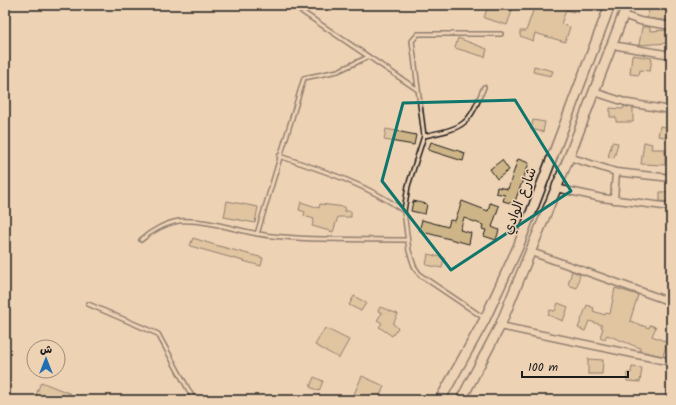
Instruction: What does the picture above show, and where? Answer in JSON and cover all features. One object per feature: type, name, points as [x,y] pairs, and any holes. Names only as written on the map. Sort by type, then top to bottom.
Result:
[{"type":"main road","name":"شارع الوادي","points":[[440,400],[485,319],[518,247],[610,5]]},
{"type":"main road","name":"شارع الوادي","points":[[460,400],[500,326],[569,157],[627,5]]},
{"type":"street","points":[[623,15],[640,21],[671,26]]},
{"type":"street","points":[[612,45],[671,55]]},
{"type":"street","points":[[594,92],[628,103],[671,110]]},
{"type":"street","points":[[569,157],[616,172],[671,178]]},
{"type":"street","points":[[614,200],[616,172]]},
{"type":"street","points":[[556,188],[614,200],[671,207]]},
{"type":"street","points":[[531,252],[671,302]]},
{"type":"street","points":[[500,326],[671,362]]},
{"type":"street","points":[[669,400],[671,391]]},
{"type":"lane","points":[[292,5],[418,90]]},
{"type":"lane","points":[[485,319],[420,275],[414,266],[407,240],[404,211],[408,186],[424,136],[412,45],[414,37],[418,34],[501,34]]},
{"type":"lane","points":[[257,234],[279,156],[304,78],[338,71],[368,57]]},
{"type":"lane","points":[[424,136],[453,130],[468,121],[474,112],[484,87]]},
{"type":"lane","points":[[279,156],[350,182],[394,203],[404,211]]},
{"type":"lane","points":[[141,240],[158,228],[179,221],[212,223],[257,234],[284,237],[407,240]]},
{"type":"lane","points":[[88,304],[158,334],[194,400]]},
{"type":"highlighted area","points":[[515,100],[571,191],[451,270],[382,181],[403,103]]},
{"type":"building","points":[[488,5],[514,5],[507,25],[484,18]]},
{"type":"building","points":[[535,5],[580,5],[578,13],[566,10],[561,24],[570,27],[565,42],[535,33],[533,41],[520,36],[520,31],[526,31]]},
{"type":"building","points":[[650,5],[671,5],[670,21],[647,18]]},
{"type":"building","points":[[642,27],[650,27],[650,31],[668,30],[668,43],[639,45]]},
{"type":"building","points":[[458,38],[487,49],[485,57],[455,48]]},
{"type":"building","points":[[632,55],[652,58],[650,71],[640,70],[639,75],[630,74]]},
{"type":"building","points":[[534,66],[553,71],[551,76],[533,72]]},
{"type":"building","points":[[624,106],[633,108],[633,122],[616,122],[616,117],[610,117],[610,108],[623,109]]},
{"type":"building","points":[[533,120],[545,122],[543,132],[531,129]]},
{"type":"building","points":[[660,126],[671,128],[671,138],[658,136]]},
{"type":"building","points":[[386,129],[416,135],[414,145],[384,140]]},
{"type":"building","points":[[431,142],[465,153],[463,161],[428,150]]},
{"type":"building","points":[[612,142],[618,143],[614,158],[608,157]]},
{"type":"building","points":[[644,142],[652,144],[651,149],[665,149],[665,165],[641,164]]},
{"type":"building","points":[[518,159],[529,163],[514,204],[503,201],[505,195],[496,193],[497,187],[508,189]]},
{"type":"building","points":[[502,160],[509,170],[497,179],[490,169]]},
{"type":"building","points":[[660,192],[669,192],[668,202],[660,201]]},
{"type":"building","points":[[227,201],[258,207],[255,223],[224,217]]},
{"type":"building","points":[[413,201],[427,204],[425,214],[411,211]]},
{"type":"building","points":[[462,201],[488,211],[490,203],[499,206],[492,227],[499,230],[496,240],[484,236],[486,230],[482,229],[483,225],[464,218],[460,230],[471,233],[469,244],[419,231],[422,220],[448,227],[450,220],[455,221]]},
{"type":"building","points":[[301,202],[319,208],[320,204],[345,207],[344,211],[351,211],[351,217],[338,217],[333,232],[312,226],[314,219],[304,216],[305,212],[299,210]]},
{"type":"building","points":[[193,238],[263,258],[261,266],[190,246]]},
{"type":"building","points":[[428,254],[444,258],[442,268],[426,265]]},
{"type":"building","points":[[572,271],[580,274],[577,288],[568,285]]},
{"type":"building","points":[[615,288],[638,295],[630,321],[649,328],[650,325],[656,327],[652,336],[667,342],[663,356],[640,351],[640,348],[607,335],[605,339],[600,337],[603,328],[601,327],[602,325],[589,321],[585,331],[578,328],[587,305],[594,308],[593,311],[605,315],[606,313],[610,314]]},
{"type":"building","points":[[354,296],[366,303],[361,311],[349,305]]},
{"type":"building","points":[[558,303],[568,307],[563,321],[548,315],[550,310],[555,311]]},
{"type":"building","points":[[380,307],[398,314],[393,324],[398,328],[392,336],[379,327],[382,323],[377,320],[382,313],[378,311]]},
{"type":"building","points":[[325,328],[349,340],[339,358],[315,345]]},
{"type":"building","points":[[588,359],[603,360],[602,374],[588,374]]},
{"type":"building","points":[[632,367],[642,368],[640,382],[627,381],[627,373],[631,373]]},
{"type":"building","points":[[362,376],[384,386],[379,398],[375,396],[374,400],[367,400],[354,394]]},
{"type":"building","points":[[314,377],[323,381],[319,391],[310,387]]},
{"type":"building","points":[[41,382],[71,394],[69,400],[34,400]]}]
